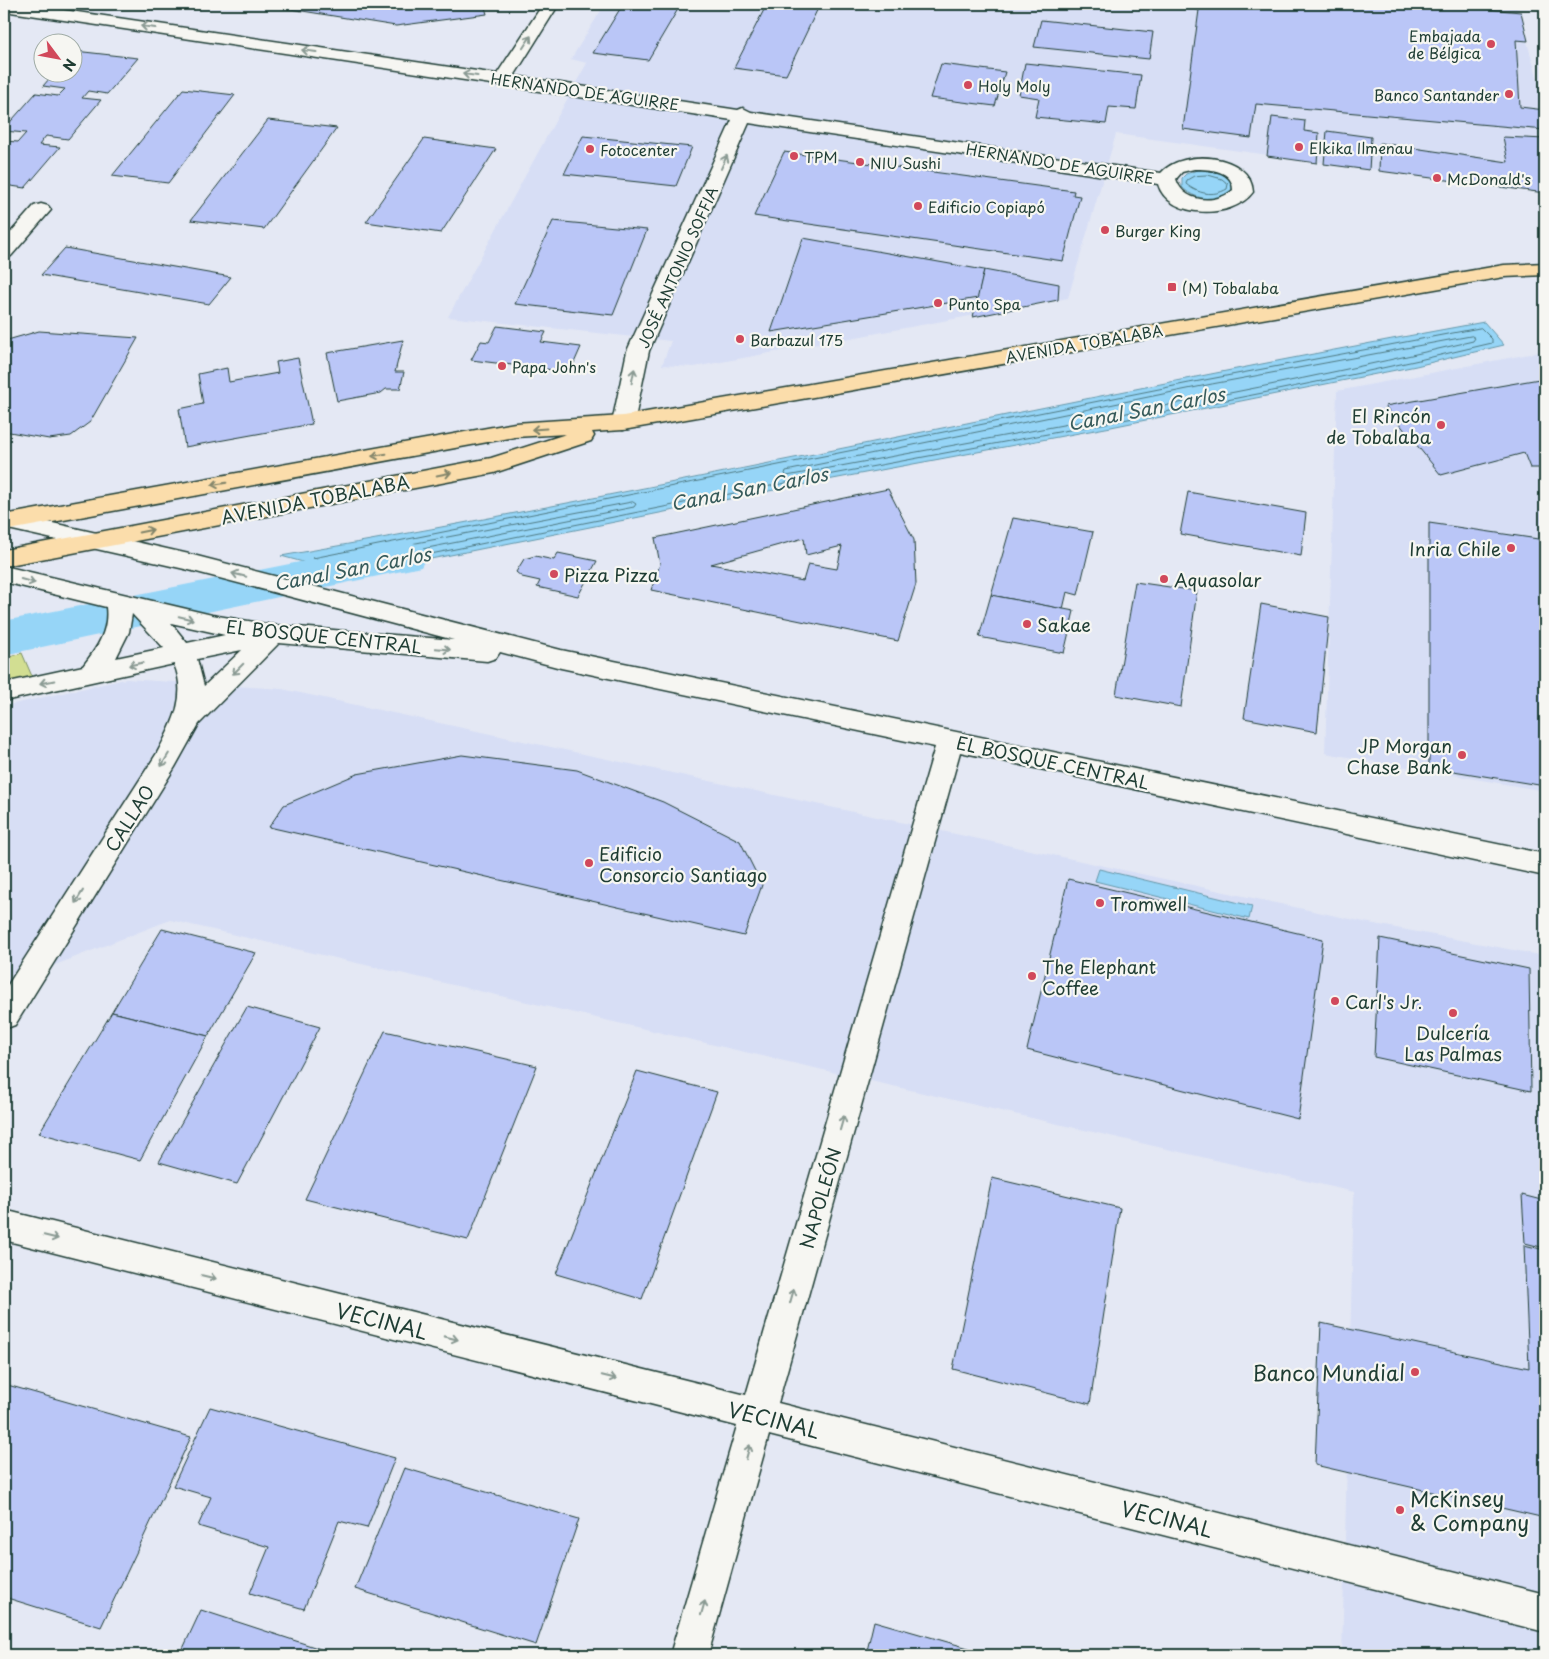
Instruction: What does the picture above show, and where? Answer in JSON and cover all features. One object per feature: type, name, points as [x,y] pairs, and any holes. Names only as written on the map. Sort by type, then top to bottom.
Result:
[{"type":"main road","points":[[1504,271],[1545,257]]},
{"type":"main road","name":"AVENIDA TOBALABA","points":[[7,522],[515,430],[623,423],[1504,271],[1545,269]]},
{"type":"main road","name":"AVENIDA TOBALABA","points":[[4,558],[494,465],[623,423]]},
{"type":"street","points":[[504,80],[552,4]]},
{"type":"street","name":"HERNANDO DE AGUIRRE","points":[[4,6],[743,114],[1166,179]]},
{"type":"street","name":"JOSÉ ANTONIO SOFFIA","points":[[623,423],[638,351],[736,135],[743,114]]},
{"type":"street","points":[[4,252],[41,210]]},
{"type":"street","name":"EL BOSQUE CENTRAL","points":[[7,522],[98,540],[390,613],[560,659],[1545,864]]},
{"type":"street","name":"EL BOSQUE CENTRAL","points":[[4,574],[212,624],[272,634],[560,659]]},
{"type":"street","points":[[91,673],[102,661],[117,635],[128,604],[162,628],[189,668],[193,683],[193,700],[189,717]]},
{"type":"street","points":[[4,692],[272,634],[390,613]]},
{"type":"street","name":"CALLAO","points":[[4,1016],[166,760],[189,717],[272,634]]},
{"type":"street","name":"NAPOLEÓN","points":[[689,1655],[950,740]]},
{"type":"street","name":"VECINAL","points":[[4,1225],[1545,1613]]},
{"type":"shaded area","points":[[605,4],[1516,4],[1545,104],[1545,193],[1116,134],[1068,298],[694,367],[662,365],[671,341],[448,317],[587,63],[571,59]]},
{"type":"shaded area","points":[[1545,351],[1545,791],[1325,753],[1337,391]]},
{"type":"shaded area","points":[[126,679],[282,689],[1364,922],[1545,956],[1545,1655],[1342,1655],[1354,1192],[170,920],[4,985],[4,706]]},
{"type":"green space","points":[[22,653],[34,681],[4,688],[4,659]]},
{"type":"water","points":[[1200,169],[1224,174],[1233,183],[1231,192],[1213,199],[1193,195],[1182,187],[1182,178],[1186,174]]},
{"type":"water","points":[[1484,322],[1504,345],[1416,366],[1111,427],[774,490],[351,575],[281,556],[582,500],[1333,350]]},
{"type":"water","points":[[1099,869],[1252,906],[1249,919],[1095,881]]},
{"type":"building","points":[[259,4],[484,4],[487,14],[396,26]]},
{"type":"building","points":[[623,4],[681,4],[648,60],[593,53]]},
{"type":"building","points":[[767,4],[820,4],[786,75],[734,68]]},
{"type":"building","points":[[1170,4],[1432,4],[1521,12],[1528,41],[1516,40],[1520,107],[1545,110],[1545,130],[1256,104],[1251,138],[1183,129],[1199,10],[1170,7]]},
{"type":"building","points":[[1041,20],[1153,32],[1149,59],[1034,47]]},
{"type":"building","points":[[82,52],[138,58],[107,94],[88,91],[82,98],[101,100],[68,139],[46,136],[39,145],[60,147],[25,188],[4,185],[4,141],[18,142],[26,133],[4,131],[4,129],[36,93],[58,96],[65,89],[43,86],[46,82],[82,82]]},
{"type":"building","points":[[1025,63],[1141,75],[1136,109],[1109,107],[1106,124],[1035,117],[1039,98],[1019,95]]},
{"type":"building","name":"Holy Moly","points":[[941,64],[1005,72],[995,106],[930,98]]},
{"type":"building","points":[[183,89],[235,95],[168,183],[112,176]]},
{"type":"building","points":[[1272,117],[1305,121],[1304,131],[1319,133],[1317,163],[1267,156]]},
{"type":"building","points":[[268,120],[337,128],[264,229],[191,220]]},
{"type":"building","points":[[1327,131],[1371,137],[1369,170],[1324,164]]},
{"type":"building","points":[[583,136],[692,147],[676,186],[564,174]]},
{"type":"building","points":[[1503,137],[1545,139],[1545,193],[1379,171],[1380,143],[1508,162]]},
{"type":"building","points":[[424,139],[496,149],[441,233],[366,222]]},
{"type":"building","name":"Edificio Copiapó","points":[[784,152],[1074,191],[1073,195],[1080,196],[1063,261],[754,216]]},
{"type":"building","points":[[553,221],[647,230],[613,315],[515,304]]},
{"type":"building","points":[[803,238],[984,270],[978,298],[771,332]]},
{"type":"building","points":[[65,248],[231,277],[209,304],[41,275]]},
{"type":"building","points":[[984,270],[1059,284],[1058,300],[973,317]]},
{"type":"building","points":[[497,326],[546,332],[541,342],[581,347],[570,372],[471,360],[481,341],[489,342]]},
{"type":"building","points":[[39,331],[138,338],[90,422],[71,436],[49,439],[4,431],[4,341]]},
{"type":"building","points":[[403,340],[395,372],[404,372],[400,389],[386,389],[381,393],[337,401],[327,353]]},
{"type":"building","points":[[298,358],[312,424],[185,447],[179,409],[203,404],[198,374],[227,368],[229,382],[278,373],[276,362]]},
{"type":"building","points":[[1545,378],[1545,468],[1530,468],[1524,453],[1441,475],[1385,406]]},
{"type":"building","points":[[888,489],[914,540],[916,584],[898,641],[651,590],[660,564],[655,538]],"holes":[[[804,538],[806,555],[842,546],[837,569],[808,564],[803,581],[711,564]]]},
{"type":"building","points":[[1188,492],[1306,513],[1301,556],[1180,534]]},
{"type":"building","points":[[1013,518],[1093,532],[1078,595],[1067,592],[1063,609],[991,595]]},
{"type":"building","points":[[1429,523],[1545,540],[1545,786],[1429,767]]},
{"type":"building","name":"Pizza Pizza","points":[[558,553],[597,561],[578,596],[537,587],[540,581],[522,577],[516,572],[524,559],[535,556],[554,560]]},
{"type":"building","points":[[1135,582],[1197,591],[1181,707],[1116,695]]},
{"type":"building","name":"Sakae","points":[[991,595],[1074,611],[1064,653],[979,637]]},
{"type":"building","points":[[1261,604],[1329,617],[1317,732],[1244,718]]},
{"type":"building","name":"Edificio Consorcio Santiago","points":[[462,755],[577,770],[663,802],[740,841],[762,885],[744,936],[269,827],[284,805],[357,774]]},
{"type":"building","points":[[1068,879],[1323,939],[1298,1119],[1027,1050]]},
{"type":"building","points":[[162,929],[256,953],[208,1036],[112,1012]]},
{"type":"building","name":"Dulcería Las Palmas","points":[[1380,938],[1529,969],[1531,1091],[1374,1057]]},
{"type":"building","points":[[247,1007],[320,1027],[237,1184],[159,1162]]},
{"type":"building","points":[[112,1012],[208,1036],[140,1160],[39,1133]]},
{"type":"building","points":[[385,1031],[537,1066],[468,1240],[305,1199]]},
{"type":"building","points":[[637,1071],[717,1092],[642,1299],[556,1274]]},
{"type":"building","points":[[992,1178],[1120,1208],[1090,1404],[953,1369]]},
{"type":"building","points":[[1522,1195],[1545,1201],[1545,1248],[1525,1243]]},
{"type":"building","points":[[1524,1245],[1545,1250],[1545,1518],[1315,1465],[1321,1323],[1529,1368]]},
{"type":"building","points":[[4,1384],[191,1437],[101,1627],[4,1597]]},
{"type":"building","points":[[210,1407],[395,1458],[367,1528],[339,1521],[304,1609],[250,1593],[269,1547],[198,1526],[211,1497],[173,1486]]},
{"type":"building","points":[[404,1468],[579,1519],[536,1645],[355,1589]]},
{"type":"building","points":[[201,1610],[339,1655],[180,1655]]},
{"type":"building","points":[[874,1621],[993,1655],[866,1655]]},
{"type":"waterway","name":"Canal San Carlos","points":[[4,638],[405,556]]},
{"type":"place","name":"Embajada de Bélgica","points":[[1491,44]]},
{"type":"place","name":"Holy Moly","points":[[968,85]]},
{"type":"place","name":"Banco Santander","points":[[1509,94]]},
{"type":"place","name":"Elkika Ilmenau","points":[[1299,147]]},
{"type":"place","name":"Fotocenter","points":[[590,149]]},
{"type":"place","name":"TPM","points":[[794,156]]},
{"type":"place","name":"NIU Sushi","points":[[860,162]]},
{"type":"place","name":"McDonald's","points":[[1437,178]]},
{"type":"place","name":"Edificio Copiapó","points":[[918,206]]},
{"type":"place","name":"Burger King","points":[[1105,230]]},
{"type":"place","name":"(M) Tobalaba","points":[[1172,287]]},
{"type":"place","name":"Punto Spa","points":[[938,303]]},
{"type":"place","name":"Barbazul 175","points":[[740,339]]},
{"type":"place","name":"Papa John's","points":[[502,366]]},
{"type":"place","name":"El Rincón de Tobalaba","points":[[1441,425]]},
{"type":"place","name":"Inria Chile","points":[[1511,548]]},
{"type":"place","name":"Pizza Pizza","points":[[554,574]]},
{"type":"place","name":"Aquasolar","points":[[1164,579]]},
{"type":"place","name":"Sakae","points":[[1027,624]]},
{"type":"place","name":"JP Morgan Chase Bank","points":[[1462,755]]},
{"type":"place","name":"Edificio Consorcio Santiago","points":[[589,863]]},
{"type":"place","name":"Tromwell","points":[[1100,903]]},
{"type":"place","name":"The Elephant Coffee","points":[[1032,976]]},
{"type":"place","name":"Carl's Jr.","points":[[1335,1001]]},
{"type":"place","name":"Dulcería Las Palmas","points":[[1453,1013]]},
{"type":"place","name":"Banco Mundial","points":[[1415,1372]]},
{"type":"place","name":"McKinsey & Company","points":[[1400,1510]]}]
